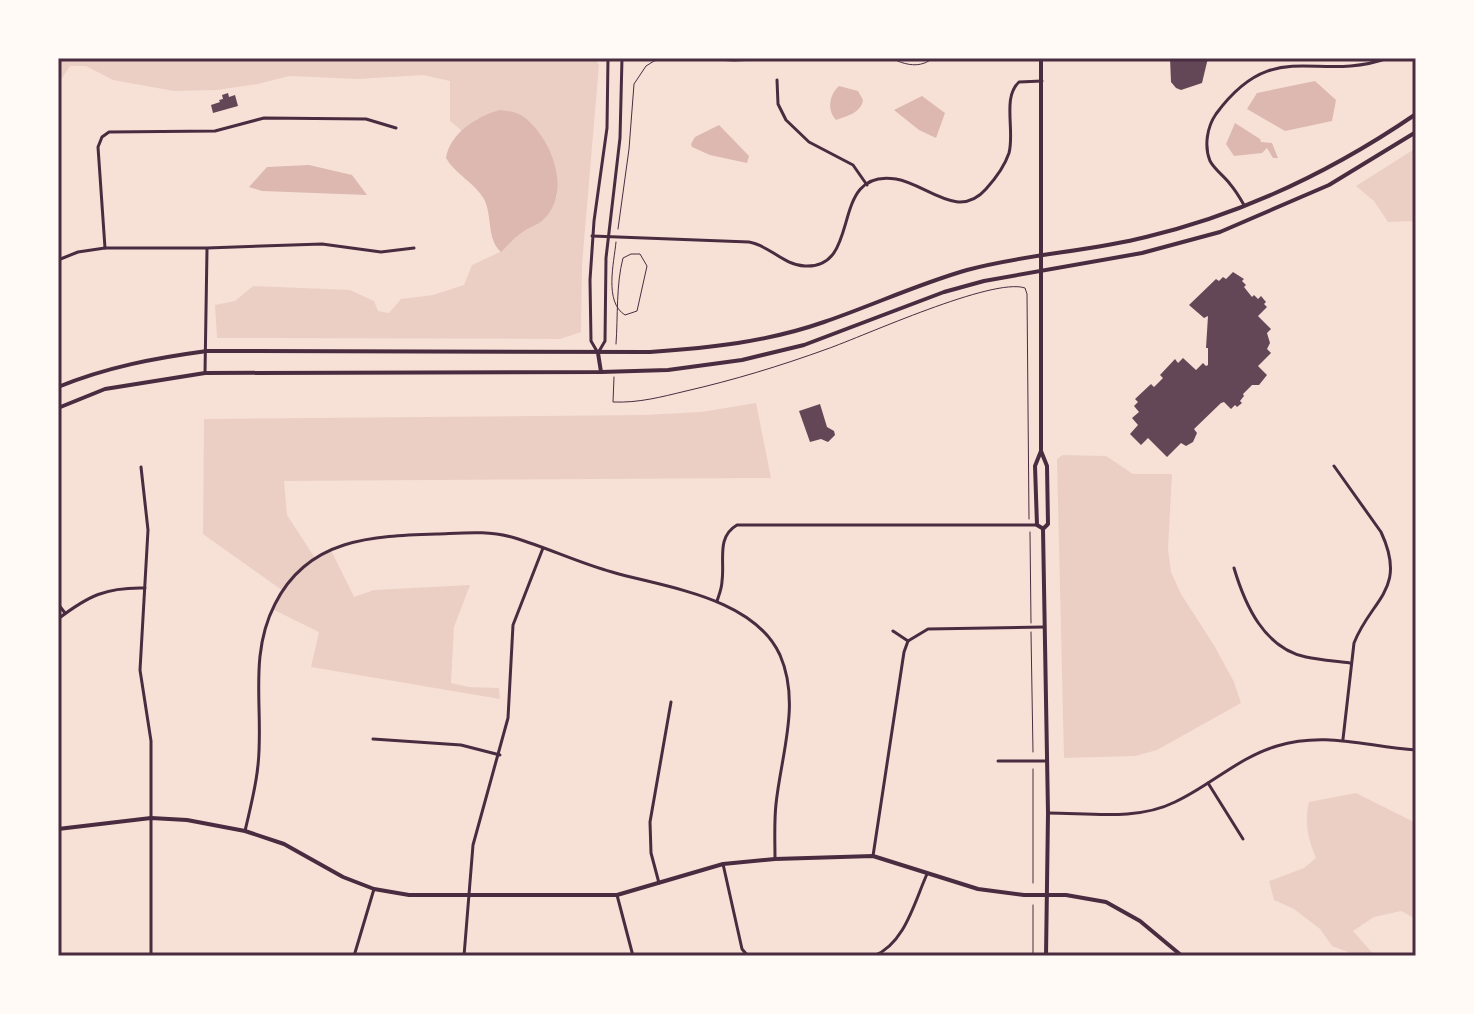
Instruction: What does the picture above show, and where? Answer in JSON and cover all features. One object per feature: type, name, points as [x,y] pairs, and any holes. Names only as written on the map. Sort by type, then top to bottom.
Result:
[{"type":"main road","points":[[1041,58],[1041,451],[1047,466],[1048,524],[1043,529],[1048,813],[1046,956]]},
{"type":"main road","points":[[58,387],[146,359],[207,351],[598,353],[710,348],[784,334],[966,270],[1144,238],[1245,206],[1350,157],[1416,114]]},
{"type":"main road","points":[[58,408],[105,389],[205,373],[601,372],[668,370],[742,360],[804,345],[944,292],[1041,270],[1142,253],[1220,232],[1329,185],[1416,132]]},
{"type":"main road","points":[[598,353],[601,372]]},
{"type":"main road","points":[[1041,451],[1035,466],[1037,525],[1043,529]]},
{"type":"main road","points":[[58,829],[151,818],[187,820],[245,831],[284,844],[343,877],[374,889],[409,895],[617,895],[723,864],[873,856],[978,889],[1024,895],[1079,896],[1117,907],[1140,921],[1182,956]]},
{"type":"street","points":[[608,58],[607,128],[592,236],[591,341],[598,353],[605,341],[608,238],[620,138],[622,58]]},
{"type":"street","points":[[1245,206],[1210,161],[1207,149],[1208,131],[1213,119],[1241,84],[1260,73],[1290,66],[1357,66],[1388,58]]},
{"type":"street","points":[[777,80],[778,104],[786,120],[809,142],[853,165],[867,185]]},
{"type":"street","points":[[592,236],[756,243],[793,263],[812,265],[828,259],[836,251],[842,241],[850,204],[860,190],[881,179],[902,181],[952,202],[963,202],[979,195],[996,176],[1009,153],[1012,90],[1019,82],[1042,81]]},
{"type":"street","points":[[105,248],[98,147],[102,137],[109,132],[215,131],[264,118],[366,119],[396,128]]},
{"type":"street","points":[[58,260],[78,252],[105,248],[322,244],[381,252],[414,248]]},
{"type":"street","points":[[205,373],[207,248]]},
{"type":"street","points":[[1334,466],[1381,532],[1386,542],[1390,569],[1388,586],[1381,603],[1358,633],[1351,663],[1343,739]]},
{"type":"street","points":[[141,467],[148,530],[140,670],[151,741],[151,956]]},
{"type":"street","points":[[717,601],[722,582],[724,539],[729,530],[737,525],[1037,525]]},
{"type":"street","points":[[245,831],[258,764],[261,639],[275,603],[299,572],[335,548],[376,536],[482,532],[514,537],[588,566],[717,601],[743,614],[764,631],[779,654],[788,680],[790,709],[775,807],[775,859]]},
{"type":"street","points":[[464,956],[473,845],[508,718],[513,625],[520,600],[543,548]]},
{"type":"street","points":[[1234,568],[1249,611],[1278,643],[1305,657],[1351,663]]},
{"type":"street","points":[[58,619],[83,600],[103,591],[145,588]]},
{"type":"street","points":[[58,604],[65,613]]},
{"type":"street","points":[[873,856],[908,641],[928,629],[1044,627]]},
{"type":"street","points":[[893,631],[908,641]]},
{"type":"street","points":[[659,884],[651,853],[650,822],[671,702]]},
{"type":"street","points":[[373,739],[461,745],[500,755]]},
{"type":"street","points":[[1048,813],[1147,812],[1174,803],[1250,757],[1276,746],[1309,739],[1343,739],[1416,750]]},
{"type":"street","points":[[998,761],[1046,761]]},
{"type":"street","points":[[1208,783],[1243,839]]},
{"type":"street","points":[[723,864],[742,949],[748,956]]},
{"type":"street","points":[[874,956],[892,944],[903,929],[928,872]]},
{"type":"street","points":[[354,956],[374,889]]},
{"type":"street","points":[[617,895],[633,956]]},
{"type":"path","points":[[616,345],[620,288],[623,258],[640,254],[647,266],[637,311],[625,315],[615,305],[613,277],[634,84],[646,66],[666,58]]},
{"type":"path","points":[[676,58],[734,61],[809,58]]},
{"type":"path","points":[[891,58],[914,65],[927,64],[933,58]]},
{"type":"path","points":[[615,373],[613,402],[637,402],[731,380],[957,300],[993,290],[1025,288],[1033,752]]},
{"type":"path","points":[[1033,769],[1033,883]]},
{"type":"path","points":[[1033,905],[1033,956]]},
{"type":"shaded area","points":[[58,58],[595,58],[599,65],[582,265],[581,332],[560,339],[217,338],[215,305],[235,301],[253,286],[350,290],[374,301],[378,311],[389,313],[401,299],[433,295],[464,285],[472,265],[500,252],[521,232],[544,219],[557,196],[556,170],[478,118],[462,131],[450,121],[450,81],[423,75],[358,79],[289,76],[217,90],[174,91],[113,80],[86,66],[70,66],[58,84]]},
{"type":"shaded area","points":[[1315,81],[1336,100],[1332,121],[1285,131],[1247,109],[1257,93]]},
{"type":"shaded area","points":[[839,86],[858,91],[863,100],[856,111],[836,120],[830,103]]},
{"type":"shaded area","points":[[922,96],[945,113],[936,138],[919,130],[894,110]]},
{"type":"shaded area","points":[[500,110],[521,115],[534,126],[550,151],[557,179],[553,206],[545,218],[521,233],[501,252],[491,234],[484,199],[446,158],[459,133],[482,117]]},
{"type":"shaded area","points":[[1235,123],[1261,142],[1272,143],[1278,158],[1273,158],[1267,148],[1262,153],[1234,156],[1226,144]]},
{"type":"shaded area","points":[[719,125],[749,156],[747,163],[710,155],[692,147],[695,137]]},
{"type":"shaded area","points":[[1416,148],[1416,221],[1388,222],[1374,201],[1356,186]]},
{"type":"shaded area","points":[[309,165],[352,175],[367,195],[262,191],[249,187],[267,167]]},
{"type":"shaded area","points":[[756,403],[771,478],[284,481],[287,515],[315,558],[331,550],[354,597],[374,590],[470,585],[454,627],[451,683],[499,688],[500,699],[311,667],[319,632],[272,609],[283,591],[203,534],[204,419],[644,415],[701,412]]},
{"type":"shaded area","points":[[1063,455],[1106,456],[1133,474],[1172,474],[1168,549],[1171,572],[1234,682],[1241,703],[1157,750],[1135,756],[1064,758],[1057,459]]},
{"type":"shaded area","points":[[1356,793],[1416,823],[1416,919],[1401,911],[1374,917],[1353,931],[1375,956],[1358,956],[1332,946],[1320,929],[1294,909],[1274,900],[1269,881],[1304,868],[1316,858],[1308,830],[1309,802]]},
{"type":"building","points":[[1170,58],[1208,58],[1202,83],[1181,90],[1176,88],[1171,82]]},
{"type":"building","points":[[228,93],[229,97],[235,95],[238,106],[213,113],[211,105],[220,102],[222,95]]},
{"type":"building","points":[[1233,272],[1244,279],[1244,287],[1252,297],[1254,295],[1258,299],[1261,296],[1266,302],[1267,307],[1258,316],[1271,329],[1267,333],[1270,343],[1267,349],[1271,353],[1258,366],[1267,375],[1259,385],[1252,385],[1243,394],[1242,403],[1237,407],[1235,405],[1231,409],[1224,402],[1221,403],[1194,429],[1197,433],[1193,442],[1186,446],[1181,443],[1167,457],[1148,438],[1141,445],[1130,434],[1138,425],[1132,418],[1139,412],[1134,406],[1138,402],[1135,399],[1163,378],[1160,375],[1175,359],[1178,363],[1183,358],[1196,370],[1203,363],[1208,365],[1208,316],[1204,318],[1189,305],[1216,279],[1226,279]]},
{"type":"building","points":[[820,404],[827,427],[835,435],[828,442],[821,439],[810,442],[799,411]]}]
